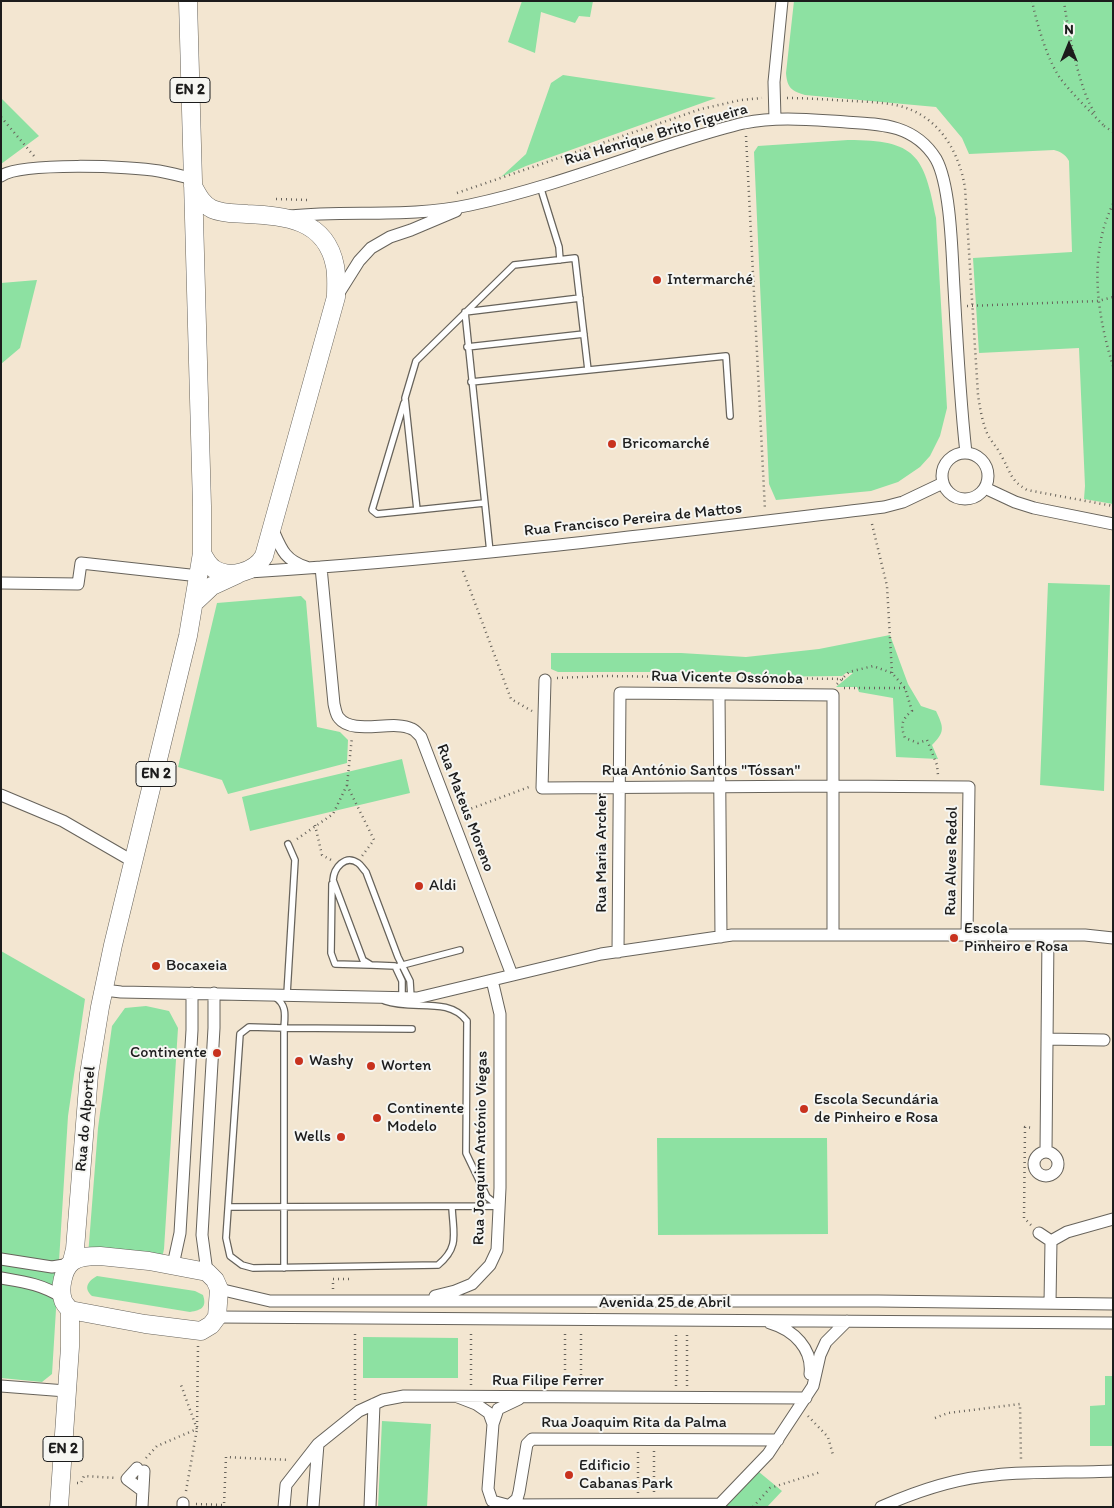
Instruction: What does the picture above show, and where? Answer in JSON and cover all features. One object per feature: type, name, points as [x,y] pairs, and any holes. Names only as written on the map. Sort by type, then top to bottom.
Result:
[{"type":"main road","name":"EN 2","points":[[104,990],[113,945],[186,646],[202,553],[188,1]]},
{"type":"main road","points":[[193,182],[204,203],[211,209],[223,213],[285,217],[307,225],[319,235],[330,251],[335,266],[336,297],[272,528],[260,562],[212,586],[195,602]]},
{"type":"main road","points":[[195,237],[211,218],[223,213]]},
{"type":"main road","points":[[202,553],[207,563],[218,572],[243,572]]},
{"type":"main road","name":"Rua do Alportel","points":[[66,1303],[63,1281],[75,1258],[89,1074],[104,990]]},
{"type":"main road","points":[[66,1303],[111,1318],[198,1331],[211,1325],[217,1317],[218,1289],[215,1280],[207,1272],[127,1258],[100,1256],[75,1258]]},
{"type":"main road","name":"EN 2","points":[[59,1507],[70,1347],[66,1303]]},
{"type":"main road","points":[[70,1347],[79,1332],[85,1327],[95,1321],[111,1318]]},
{"type":"street","points":[[775,119],[774,82],[782,1]]},
{"type":"street","name":"Rua Henrique Brito Figueira","points":[[469,206],[540,186],[698,135],[745,123],[775,119],[795,119],[890,126],[907,132],[923,143],[935,158],[943,174],[952,251],[966,453]]},
{"type":"street","points":[[1,176],[7,172],[47,167],[92,166],[157,170],[193,182]]},
{"type":"street","points":[[285,217],[318,213],[408,214],[469,206]]},
{"type":"street","points":[[336,297],[359,261],[371,248],[390,237],[469,206]]},
{"type":"street","points":[[966,453],[974,455],[985,465],[988,480],[980,493],[974,497],[959,498],[947,490],[943,484],[942,476],[946,462],[959,454],[966,453]]},
{"type":"street","name":"Rua Francisco Pereira de Mattos","points":[[243,572],[316,568],[490,552],[884,507],[903,502],[943,484]]},
{"type":"street","points":[[984,488],[1034,508],[1113,524]]},
{"type":"street","points":[[272,528],[280,547],[287,557],[296,564],[316,568],[334,704],[339,718],[353,726]]},
{"type":"street","points":[[1,583],[78,584],[81,562],[199,576]]},
{"type":"street","points":[[542,782],[544,680]]},
{"type":"street","name":"Rua Vicente Ossónoba","points":[[620,693],[833,695],[834,786]]},
{"type":"street","name":"Rua Maria Archer","points":[[618,952],[620,693]]},
{"type":"street","points":[[719,694],[721,937]]},
{"type":"street","name":"Rua Mateus Moreno","points":[[353,726],[402,726],[412,729],[421,737],[512,975]]},
{"type":"street","name":"Rua António Santos \"Tóssan\"","points":[[542,782],[542,788],[969,787]]},
{"type":"street","points":[[833,935],[834,786]]},
{"type":"street","name":"Rua Alves Redol","points":[[967,935],[969,787]]},
{"type":"street","points":[[1,795],[63,821],[134,862]]},
{"type":"street","points":[[1046,1151],[1048,935]]},
{"type":"street","points":[[104,990],[121,992],[407,998],[601,954],[721,937],[1085,935],[1113,938]]},
{"type":"street","name":"Rua Joaquim António Viegas","points":[[419,1301],[456,1292],[472,1284],[490,1265],[497,1250],[500,1014],[492,980]]},
{"type":"street","points":[[173,1265],[180,1233],[192,993]]},
{"type":"street","points":[[207,1272],[202,1235],[214,1028],[214,993]]},
{"type":"street","points":[[1047,1039],[1104,1040]]},
{"type":"street","points":[[1051,1241],[1068,1232],[1113,1219]]},
{"type":"street","points":[[1039,1233],[1051,1241]]},
{"type":"street","points":[[1050,1303],[1051,1241]]},
{"type":"street","points":[[1,1259],[52,1267],[75,1258]]},
{"type":"street","points":[[1,1278],[28,1282],[47,1288],[66,1303]]},
{"type":"street","name":"Avenida 25 de Abril","points":[[218,1289],[270,1301],[878,1301],[1113,1304]]},
{"type":"street","name":"Avenida 25 de Abril","points":[[217,1317],[1113,1323]]},
{"type":"street","points":[[759,1320],[778,1325],[791,1332],[800,1340],[811,1361],[807,1386],[803,1392],[792,1398]]},
{"type":"street","points":[[523,1397],[498,1409],[493,1424],[488,1489],[492,1501],[510,1505],[720,1504],[768,1454],[778,1440],[813,1386],[820,1355],[826,1342],[847,1321]]},
{"type":"street","points":[[1,1386],[66,1390]]},
{"type":"street","name":"Rua Filipe Ferrer","points":[[284,1507],[286,1485],[318,1444],[359,1410],[383,1400],[404,1396],[806,1398]]},
{"type":"street","points":[[458,1396],[476,1404],[489,1413],[493,1424]]},
{"type":"street","points":[[370,1507],[374,1404]]},
{"type":"street","name":"Rua Joaquim Rita da Palma","points":[[510,1505],[517,1499],[527,1444],[532,1439],[778,1440]]},
{"type":"street","points":[[313,1507],[318,1444]]},
{"type":"street","points":[[142,1507],[143,1491],[140,1469],[127,1480],[143,1491]]},
{"type":"street","points":[[881,1507],[908,1495],[950,1482],[994,1475],[1113,1471]]},
{"type":"lane","points":[[540,186],[559,247],[560,260]]},
{"type":"lane","points":[[484,503],[377,514],[372,510],[416,361],[514,265],[575,258],[588,370]]},
{"type":"lane","points":[[465,312],[580,298]]},
{"type":"lane","points":[[465,312],[467,347],[490,552]]},
{"type":"lane","points":[[467,347],[584,334]]},
{"type":"lane","points":[[471,382],[726,356],[730,416]]},
{"type":"lane","points":[[405,398],[417,510]]},
{"type":"lane","points":[[287,994],[295,860],[288,844]]},
{"type":"lane","points":[[407,998],[410,981],[402,966],[366,872],[358,862],[351,860],[338,865],[334,870],[332,880],[331,953],[335,964],[402,966],[460,950]]},
{"type":"lane","points":[[332,880],[363,960],[371,965]]},
{"type":"lane","points":[[395,966],[407,998]]},
{"type":"lane","points":[[272,994],[281,1001],[285,1009],[284,1268]]},
{"type":"lane","points":[[373,997],[402,1006],[440,1006],[454,1010],[462,1015],[467,1022],[466,1153],[487,1197],[499,1206]]},
{"type":"lane","points":[[412,1029],[249,1027],[240,1034],[226,1238],[230,1256],[242,1265],[253,1268],[438,1265],[448,1257],[454,1245],[452,1207]]},
{"type":"lane","points":[[229,1207],[499,1206]]},
{"type":"path","points":[[1032,1],[1046,49],[1060,77],[1104,126],[1113,132]]},
{"type":"path","points":[[1064,1],[1078,68],[1089,106],[1104,126]]},
{"type":"path","points":[[457,193],[701,109],[741,100],[774,97],[858,101],[896,105],[911,110],[928,120],[944,134],[958,161],[965,188],[978,394],[982,420],[988,434],[1000,453],[1012,479],[1027,490],[1113,506]]},
{"type":"path","points":[[1,117],[38,160],[47,167]]},
{"type":"path","points":[[745,123],[765,521]]},
{"type":"path","points":[[273,199],[312,200]]},
{"type":"path","points":[[1113,204],[1098,252],[1098,300],[1103,334],[1113,366]]},
{"type":"path","points":[[955,307],[1098,300],[1113,297]]},
{"type":"path","points":[[872,524],[887,586],[892,673]]},
{"type":"path","points":[[463,571],[511,699],[544,718]]},
{"type":"path","points":[[905,688],[833,688],[850,672],[873,666],[892,673],[905,688],[912,711],[903,718],[901,728],[905,738],[918,743],[927,740],[937,765],[938,787]]},
{"type":"path","points":[[544,680],[566,676],[842,679]]},
{"type":"path","points":[[288,844],[333,814],[347,785],[353,726]]},
{"type":"path","points":[[451,816],[542,782]]},
{"type":"path","points":[[347,785],[374,840],[358,862]]},
{"type":"path","points":[[315,825],[322,855],[338,865]]},
{"type":"path","points":[[1039,1233],[1024,1218],[1025,1127],[1046,1128]]},
{"type":"path","points":[[333,1279],[350,1279]]},
{"type":"path","points":[[355,1318],[355,1382]]},
{"type":"path","points":[[470,1396],[471,1319]]},
{"type":"path","points":[[198,1331],[197,1429],[183,1505],[224,1506],[226,1457],[304,1461]]},
{"type":"path","points":[[565,1339],[565,1376]]},
{"type":"path","points":[[581,1339],[581,1376]]},
{"type":"path","points":[[676,1339],[676,1377]]},
{"type":"path","points":[[687,1339],[687,1377]]},
{"type":"path","points":[[181,1385],[197,1429]]},
{"type":"path","points":[[935,1418],[948,1413],[1020,1404],[1021,1474]]},
{"type":"path","points":[[809,1416],[828,1437],[833,1455]]},
{"type":"path","points":[[146,1458],[157,1446],[197,1429]]},
{"type":"path","points":[[638,1439],[638,1504]]},
{"type":"path","points":[[654,1439],[654,1504]]},
{"type":"path","points":[[753,1507],[770,1488],[821,1472]]},
{"type":"path","points":[[84,1476],[127,1480]]},
{"type":"green space","points":[[522,1],[593,1],[590,17],[579,16],[575,23],[541,12],[535,53],[508,42]]},
{"type":"green space","points":[[794,1],[1113,1],[1113,504],[1084,499],[1079,348],[979,353],[973,258],[1072,252],[1069,161],[1063,154],[1054,150],[969,154],[962,138],[936,107],[805,95],[797,92],[789,85],[786,73]]},
{"type":"green space","points":[[563,75],[716,98],[526,166],[501,177],[526,154],[551,83]]},
{"type":"green space","points":[[1,98],[39,136],[1,164]]},
{"type":"green space","points":[[848,140],[889,143],[903,148],[913,155],[927,179],[936,218],[947,408],[940,436],[930,456],[920,467],[898,482],[871,491],[776,500],[769,484],[754,152],[758,146]]},
{"type":"green space","points":[[37,280],[20,348],[1,364],[1,283]]},
{"type":"green space","points":[[1048,583],[1110,585],[1104,791],[1040,785]]},
{"type":"green space","points":[[301,596],[306,601],[317,727],[340,732],[348,740],[347,763],[228,794],[222,780],[178,767],[217,603]]},
{"type":"green space","points":[[890,635],[908,684],[921,706],[936,711],[941,722],[941,733],[932,745],[938,759],[896,757],[893,698],[859,692],[857,687],[836,687],[853,673],[846,673],[842,676],[751,677],[751,672],[558,672],[551,669],[551,653],[681,653],[746,657],[819,649]]},
{"type":"green space","points":[[402,759],[410,793],[250,831],[242,797]]},
{"type":"green space","points":[[1,951],[85,999],[68,1116],[52,1374],[42,1382],[1,1378]]},
{"type":"green space","points":[[146,1006],[169,1011],[178,1028],[164,1249],[161,1263],[88,1256],[98,1128],[112,1026],[125,1008]]},
{"type":"green space","points":[[657,1138],[827,1138],[828,1234],[658,1235]]},
{"type":"green space","points":[[97,1276],[195,1291],[203,1295],[204,1305],[198,1310],[190,1312],[92,1296],[87,1287],[91,1280]]},
{"type":"green space","points":[[363,1337],[458,1338],[458,1378],[363,1378]]},
{"type":"green space","points":[[1105,1376],[1113,1376],[1113,1446],[1090,1446],[1090,1406],[1105,1405]]},
{"type":"green space","points":[[382,1421],[431,1424],[427,1507],[378,1507]]},
{"type":"green space","points":[[759,1472],[782,1491],[767,1507],[724,1507]]},
{"type":"place","name":"Intermarché","points":[[657,280]]},
{"type":"place","name":"Bricomarché","points":[[612,444]]},
{"type":"place","name":"Aldi","points":[[419,886]]},
{"type":"place","name":"Escola Pinheiro e Rosa","points":[[954,938]]},
{"type":"place","name":"Bocaxeia","points":[[156,966]]},
{"type":"place","name":"Continente","points":[[217,1053]]},
{"type":"place","name":"Washy","points":[[299,1061]]},
{"type":"place","name":"Worten","points":[[371,1066]]},
{"type":"place","name":"Escola Secundária de Pinheiro e Rosa","points":[[804,1109]]},
{"type":"place","name":"Continente Modelo","points":[[377,1118]]},
{"type":"place","name":"Wells","points":[[341,1137]]},
{"type":"place","name":"Edificio Cabanas Park","points":[[569,1475]]}]
